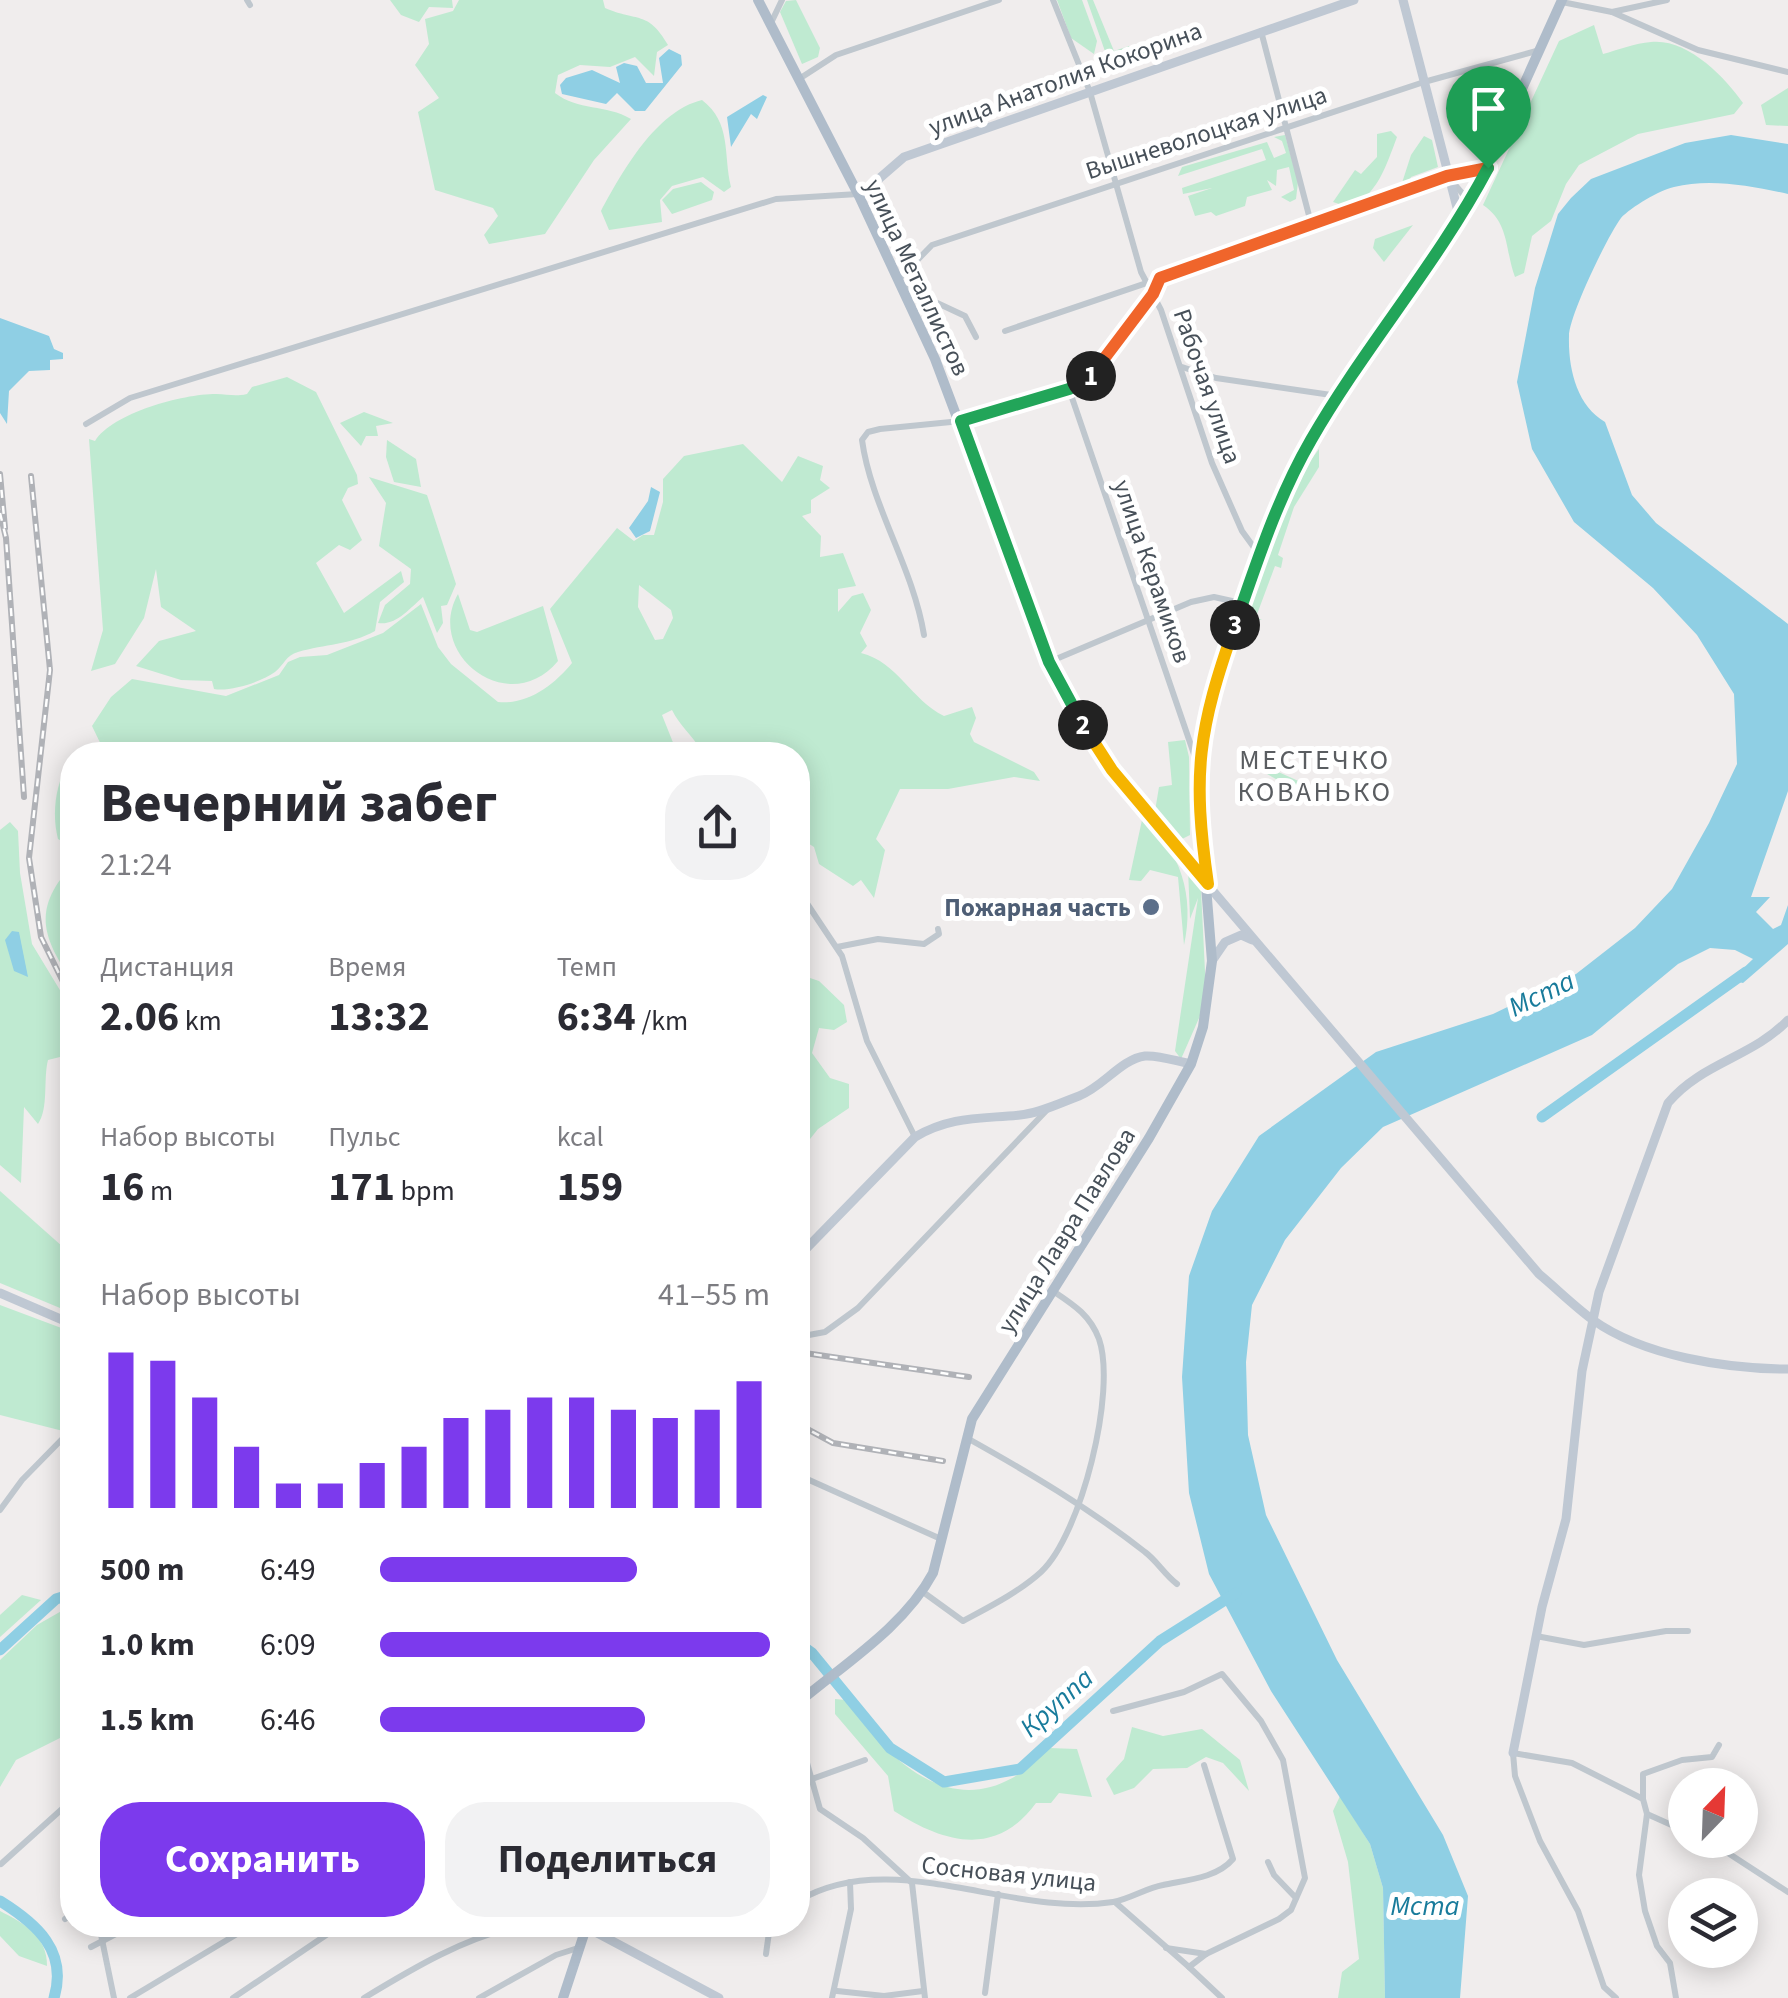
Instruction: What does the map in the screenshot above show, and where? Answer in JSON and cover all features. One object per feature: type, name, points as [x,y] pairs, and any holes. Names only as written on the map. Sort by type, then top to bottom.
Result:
[{"type":"main road","name":"улица Металлистов","points":[[758,0],[859,195],[961,421],[1049,662],[1112,770],[1208,884]]},
{"type":"main road","name":"улица Лавра Павлова","points":[[923,1592],[942,1539],[965,1437],[990,1385],[1053,1292],[1190,1064],[1203,1027],[1212,961],[1198,766],[1207,704],[1259,554],[1289,480],[1338,396],[1488,168],[1562,1]]},
{"type":"main road","points":[[810,1693],[923,1592]]},
{"type":"main road","points":[[563,1998],[582,1937]]},
{"type":"street","points":[[770,24],[782,0]]},
{"type":"street","points":[[799,80],[836,55],[999,0]]},
{"type":"street","name":"Рабочая улица","points":[[1053,0],[1090,92],[1148,284],[1219,482],[1242,531],[1259,554]]},
{"type":"street","name":"улица Анатолия Кокорина","points":[[859,195],[904,157],[1354,0]]},
{"type":"street","points":[[1403,0],[1460,216]]},
{"type":"street","points":[[1612,12],[1667,0]]},
{"type":"street","points":[[1562,1],[1612,12],[1698,50],[1788,72]]},
{"type":"street","points":[[1260,30],[1312,228]]},
{"type":"street","name":"Вышневолоцкая улица","points":[[900,283],[932,245],[1114,181],[1288,129],[1424,82],[1541,50]]},
{"type":"street","points":[[1005,331],[1312,228],[1447,176],[1488,168]]},
{"type":"street","points":[[1447,176],[1469,201]]},
{"type":"street","points":[[86,424],[130,398],[656,234],[776,199],[859,195]]},
{"type":"street","points":[[924,635],[913,582],[887,520],[862,440],[868,432],[880,429],[961,421],[1069,389],[1095,374],[1153,294],[1160,278]]},
{"type":"street","points":[[900,283],[965,316],[976,337]]},
{"type":"street","points":[[1180,367],[1193,374],[1338,396]]},
{"type":"street","name":"улица Керамиков","points":[[1069,389],[1198,766]]},
{"type":"street","points":[[1049,662],[1148,619],[1214,597],[1242,603]]},
{"type":"street","points":[[1208,884],[1539,1274],[1594,1321],[1625,1338],[1673,1353],[1788,1369]]},
{"type":"street","points":[[810,908],[842,956],[867,1041],[915,1137]]},
{"type":"street","points":[[837,947],[878,939],[924,944],[939,934],[938,929]]},
{"type":"street","points":[[1212,961],[1226,942],[1241,935],[1255,941]]},
{"type":"street","points":[[842,956],[852,947]]},
{"type":"street","points":[[1616,1998],[1604,1988],[1578,1912],[1540,1841],[1515,1776],[1512,1754],[1536,1636],[1566,1519],[1582,1372],[1599,1292],[1668,1103],[1684,1083],[1766,1042],[1788,1020]]},
{"type":"street","points":[[810,1244],[915,1137],[959,1117],[1023,1115],[1097,1090],[1130,1060],[1148,1056],[1190,1064]]},
{"type":"street","points":[[810,1334],[825,1332],[858,1308],[1050,1106]]},
{"type":"street","points":[[0,1292],[60,1319]]},
{"type":"street","points":[[923,1592],[963,1621],[1003,1599],[1044,1570],[1087,1483],[1100,1426],[1102,1352],[1086,1314],[1053,1292]]},
{"type":"street","points":[[965,1437],[1077,1504],[1150,1555],[1156,1569],[1177,1584]]},
{"type":"street","points":[[0,1510],[22,1480],[60,1441]]},
{"type":"street","points":[[810,1480],[942,1539]]},
{"type":"street","points":[[1536,1636],[1584,1645],[1666,1630],[1688,1631]]},
{"type":"street","points":[[1113,1711],[1184,1692],[1222,1674],[1261,1722],[1283,1760],[1305,1860],[1305,1878],[1296,1898],[1279,1919],[1206,1954],[1189,1967]]},
{"type":"street","points":[[1676,1998],[1670,1963],[1656,1946],[1645,1912],[1640,1863],[1647,1814],[1643,1774],[1682,1760],[1712,1757],[1719,1746]]},
{"type":"street","points":[[1512,1754],[1572,1763],[1643,1799]]},
{"type":"street","points":[[850,1882],[850,1909],[834,1995],[924,1995],[912,1883],[863,1838],[820,1809],[810,1781],[864,1760]]},
{"type":"street","name":"Сосновая улица","points":[[810,1895],[834,1882],[912,1883],[1039,1900],[1115,1902],[1152,1887],[1223,1870],[1232,1858],[1204,1765]]},
{"type":"street","points":[[1,1864],[60,1811]]},
{"type":"street","points":[[1647,1814],[1668,1823]]},
{"type":"street","points":[[1736,1858],[1788,1892]]},
{"type":"street","points":[[1268,1862],[1274,1876],[1296,1898]]},
{"type":"street","points":[[984,1994],[998,1894]]},
{"type":"street","points":[[1115,1902],[1222,1998]]},
{"type":"street","points":[[103,1937],[114,1998]]},
{"type":"street","points":[[91,1947],[110,1937]]},
{"type":"street","points":[[130,1998],[232,1937]]},
{"type":"street","points":[[233,1998],[323,1937]]},
{"type":"street","points":[[364,1998],[422,1963],[476,1937]]},
{"type":"street","points":[[606,1937],[719,1998]]},
{"type":"street","points":[[766,1954],[768,1937]]},
{"type":"street","points":[[480,1998],[556,1954],[579,1948]]},
{"type":"street","points":[[1165,1948],[1206,1954]]},
{"type":"green space","points":[[390,0],[452,0],[453,8],[429,7],[419,22],[401,15]]},
{"type":"green space","points":[[459,0],[603,0],[605,8],[654,26],[668,45],[657,52],[654,76],[635,57],[610,67],[580,65],[558,75],[555,93],[564,99],[631,119],[594,160],[545,234],[489,244],[484,235],[498,216],[493,208],[435,190],[418,112],[439,98],[415,65],[429,44],[425,19],[453,11]]},
{"type":"green space","points":[[796,0],[820,48],[818,57],[802,64],[780,12],[786,1]]},
{"type":"green space","points":[[1057,0],[1082,0],[1097,41],[1094,54],[1071,38]]},
{"type":"green space","points":[[1087,0],[1093,0],[1114,51],[1129,46],[1133,54],[1184,39],[1183,43],[1118,64],[1107,57]]},
{"type":"green space","points":[[1594,25],[1603,54],[1651,42],[1678,46],[1704,61],[1743,103],[1734,114],[1638,134],[1579,165],[1566,184],[1551,221],[1532,236],[1524,273],[1515,277],[1498,220],[1483,205],[1559,41]]},
{"type":"green space","points":[[1788,88],[1788,126],[1766,125],[1761,105]]},
{"type":"green space","points":[[702,100],[712,109],[722,129],[731,187],[724,192],[703,177],[672,186],[660,200],[662,222],[609,230],[601,211],[642,145],[670,116]]},
{"type":"green space","points":[[1391,131],[1397,137],[1373,188],[1348,207],[1333,202],[1355,170],[1361,174],[1377,157],[1377,134]]},
{"type":"green space","points":[[1285,135],[1298,182],[1296,199],[1290,202],[1281,197],[1294,190],[1289,167],[1277,170],[1276,186],[1267,180],[1272,190],[1247,197],[1245,206],[1216,216],[1211,212],[1195,216],[1188,196],[1212,188],[1183,194],[1182,188],[1266,160],[1262,149],[1178,176],[1182,167],[1267,142],[1274,158],[1286,153],[1282,141],[1274,137]]},
{"type":"green space","points":[[1424,136],[1432,140],[1438,167],[1411,177],[1407,187],[1401,186],[1411,155]]},
{"type":"green space","points":[[701,182],[714,192],[712,200],[672,214],[662,200],[673,189]]},
{"type":"green space","points":[[1413,225],[1384,262],[1373,248],[1375,239]]},
{"type":"green space","points":[[287,377],[316,392],[357,475],[358,484],[348,488],[342,500],[362,540],[350,550],[339,545],[316,563],[344,613],[401,571],[404,582],[380,602],[375,631],[347,642],[294,653],[269,676],[237,688],[214,689],[212,681],[181,680],[136,666],[159,641],[196,631],[161,607],[156,569],[144,618],[115,664],[91,671],[103,630],[89,439],[95,441],[117,422],[168,401],[247,394],[252,387]]},
{"type":"green space","points":[[364,412],[393,423],[376,426],[378,436],[366,436],[361,446],[340,423]]},
{"type":"green space","points":[[387,440],[416,459],[421,487],[394,482],[386,457]]},
{"type":"green space","points":[[743,444],[782,482],[798,456],[823,466],[820,480],[830,488],[811,500],[811,513],[802,516],[821,536],[820,557],[843,553],[856,586],[838,589],[838,612],[852,596],[863,593],[871,610],[860,633],[867,646],[861,653],[885,664],[922,701],[944,716],[972,707],[976,718],[970,734],[974,742],[1034,772],[1040,781],[1014,777],[948,789],[900,789],[876,839],[885,850],[874,898],[861,880],[853,886],[819,864],[810,844],[810,742],[695,742],[672,710],[662,715],[673,742],[100,742],[92,726],[111,697],[132,679],[226,696],[279,675],[288,662],[300,657],[327,655],[383,633],[421,604],[438,647],[451,664],[498,702],[530,697],[572,663],[550,609],[617,528],[634,541],[643,535],[654,535],[663,502],[663,479],[684,456]],"holes":[[[639,585],[671,610],[673,618],[663,639],[655,640],[638,607]]]},
{"type":"green space","points":[[1319,449],[1319,467],[1294,507],[1278,555],[1283,558],[1281,568],[1275,566],[1256,617],[1262,620],[1249,620],[1247,613],[1291,487]]},
{"type":"green space","points":[[369,477],[427,495],[456,584],[447,605],[441,606],[443,623],[437,633],[423,597],[397,619],[378,623],[385,605],[410,584],[411,569],[379,546],[386,503]]},
{"type":"green space","points":[[458,594],[470,630],[477,632],[543,606],[558,661],[538,678],[517,684],[496,682],[477,672],[462,657],[452,638],[451,617]]},
{"type":"green space","points":[[1185,740],[1189,757],[1190,835],[1182,839],[1155,811],[1159,787],[1172,785],[1168,742]]},
{"type":"green space","points":[[1256,762],[1332,796],[1333,802],[1314,800],[1256,768]]},
{"type":"green space","points":[[60,783],[60,840],[55,818]]},
{"type":"green space","points":[[1142,820],[1167,845],[1182,875],[1188,910],[1184,945],[1178,877],[1150,870],[1141,881],[1129,880]]},
{"type":"green space","points":[[10,822],[18,831],[20,873],[32,944],[60,990],[60,1057],[48,1060],[44,1110],[38,1124],[24,1107],[21,1183],[0,1165],[0,830]]},
{"type":"green space","points":[[1188,868],[1201,890],[1206,992],[1203,1009],[1181,1059],[1175,1051],[1198,898],[1190,919]]},
{"type":"green space","points":[[60,881],[60,961],[46,926],[46,912]]},
{"type":"green space","points":[[810,978],[819,981],[844,1005],[847,1022],[834,1030],[819,1028],[812,1053],[830,1078],[849,1084],[849,1108],[810,1139]]},
{"type":"green space","points":[[0,1191],[60,1244],[60,1308],[0,1283]]},
{"type":"green space","points":[[0,1305],[60,1328],[60,1430],[0,1415]]},
{"type":"green space","points":[[22,1595],[41,1600],[0,1637],[0,1615]]},
{"type":"green space","points":[[60,1612],[60,1738],[16,1760],[0,1787],[0,1660],[37,1625]]},
{"type":"green space","points":[[835,1699],[846,1700],[889,1751],[913,1771],[938,1784],[964,1790],[992,1787],[1020,1773],[1049,1748],[1077,1749],[1092,1797],[1059,1793],[1051,1803],[1036,1803],[1004,1832],[987,1838],[969,1840],[932,1831],[894,1811],[888,1776],[835,1714]]},
{"type":"green space","points":[[1132,1727],[1163,1736],[1202,1729],[1240,1760],[1249,1791],[1223,1763],[1206,1757],[1187,1768],[1153,1769],[1134,1788],[1114,1795],[1106,1779],[1124,1759]]},
{"type":"green space","points":[[1340,1796],[1370,1844],[1383,1888],[1385,1998],[1338,1998],[1342,1972],[1359,1959],[1348,1862],[1333,1811]]},
{"type":"green space","points":[[0,1911],[39,1939],[47,1966],[19,1956],[0,1936]]},
{"type":"water","points":[[669,49],[681,55],[682,65],[645,111],[635,111],[617,93],[606,104],[562,94],[560,85],[566,78],[592,70],[620,83],[616,67],[624,63],[637,66],[646,83],[663,83],[659,58]]},
{"type":"water","points":[[763,95],[767,97],[757,119],[751,114],[731,147],[727,117]]},
{"type":"water","name":"Мста","points":[[1731,135],[1788,144],[1788,194],[1731,184],[1688,184],[1661,192],[1632,209],[1615,227],[1590,276],[1575,312],[1569,349],[1576,385],[1587,406],[1605,422],[1632,495],[1656,523],[1788,624],[1788,791],[1751,897],[1770,897],[1756,912],[1773,929],[1781,925],[1788,905],[1788,944],[1743,983],[1731,980],[1753,959],[1735,950],[1710,948],[1678,964],[1592,1035],[1383,1127],[1341,1168],[1285,1240],[1252,1305],[1246,1362],[1248,1435],[1266,1515],[1337,1660],[1443,1835],[1468,1896],[1460,1998],[1385,1998],[1383,1888],[1370,1844],[1271,1691],[1209,1574],[1189,1493],[1182,1377],[1189,1276],[1212,1211],[1259,1136],[1376,1052],[1493,1014],[1576,974],[1635,928],[1672,889],[1709,823],[1737,764],[1734,694],[1697,635],[1653,588],[1574,522],[1532,449],[1517,382],[1535,288],[1558,214],[1571,198],[1591,179],[1685,143]]},
{"type":"water","points":[[0,318],[49,336],[54,349],[63,353],[63,359],[50,360],[50,370],[29,371],[9,391],[7,424],[0,413]]},
{"type":"water","points":[[651,487],[660,492],[650,531],[636,538],[629,528],[648,501]]},
{"type":"water","points":[[12,931],[19,932],[28,977],[14,971],[5,940]]},
{"type":"waterway","points":[[1542,1117],[1746,972]]},
{"type":"waterway","name":"Круппа","points":[[810,1652],[890,1748],[944,1782],[1020,1769],[1160,1641],[1236,1593]]},
{"type":"waterway","name":"Круппа","points":[[0,1650],[60,1598]]},
{"type":"waterway","name":"Круппа","points":[[0,1901],[26,1919],[46,1940],[57,1966],[54,1998]]},
{"type":"railway","points":[[0,474],[5,528]]},
{"type":"railway","points":[[31,476],[50,670],[29,858],[41,937],[60,976]]},
{"type":"railway","points":[[0,513],[6,538],[24,797]]},
{"type":"railway","points":[[810,1354],[969,1377]]},
{"type":"railway","points":[[810,1431],[833,1443],[943,1461]]},
{"type":"place","name":"Пожарная часть","points":[[1151,907]]},
{"type":"district","name":"МЕСТЕЧКО КОВАНЬКО","points":[[1315,775]]},
{"type":"route","points":[[1488,168],[1312,438],[1270,526],[1207,704],[1199,746],[1197,774],[1208,884],[1112,770],[1066,694],[1049,662],[961,421],[1069,389],[1095,374],[1153,294],[1160,278],[1312,228],[1447,176],[1488,168]]}]
